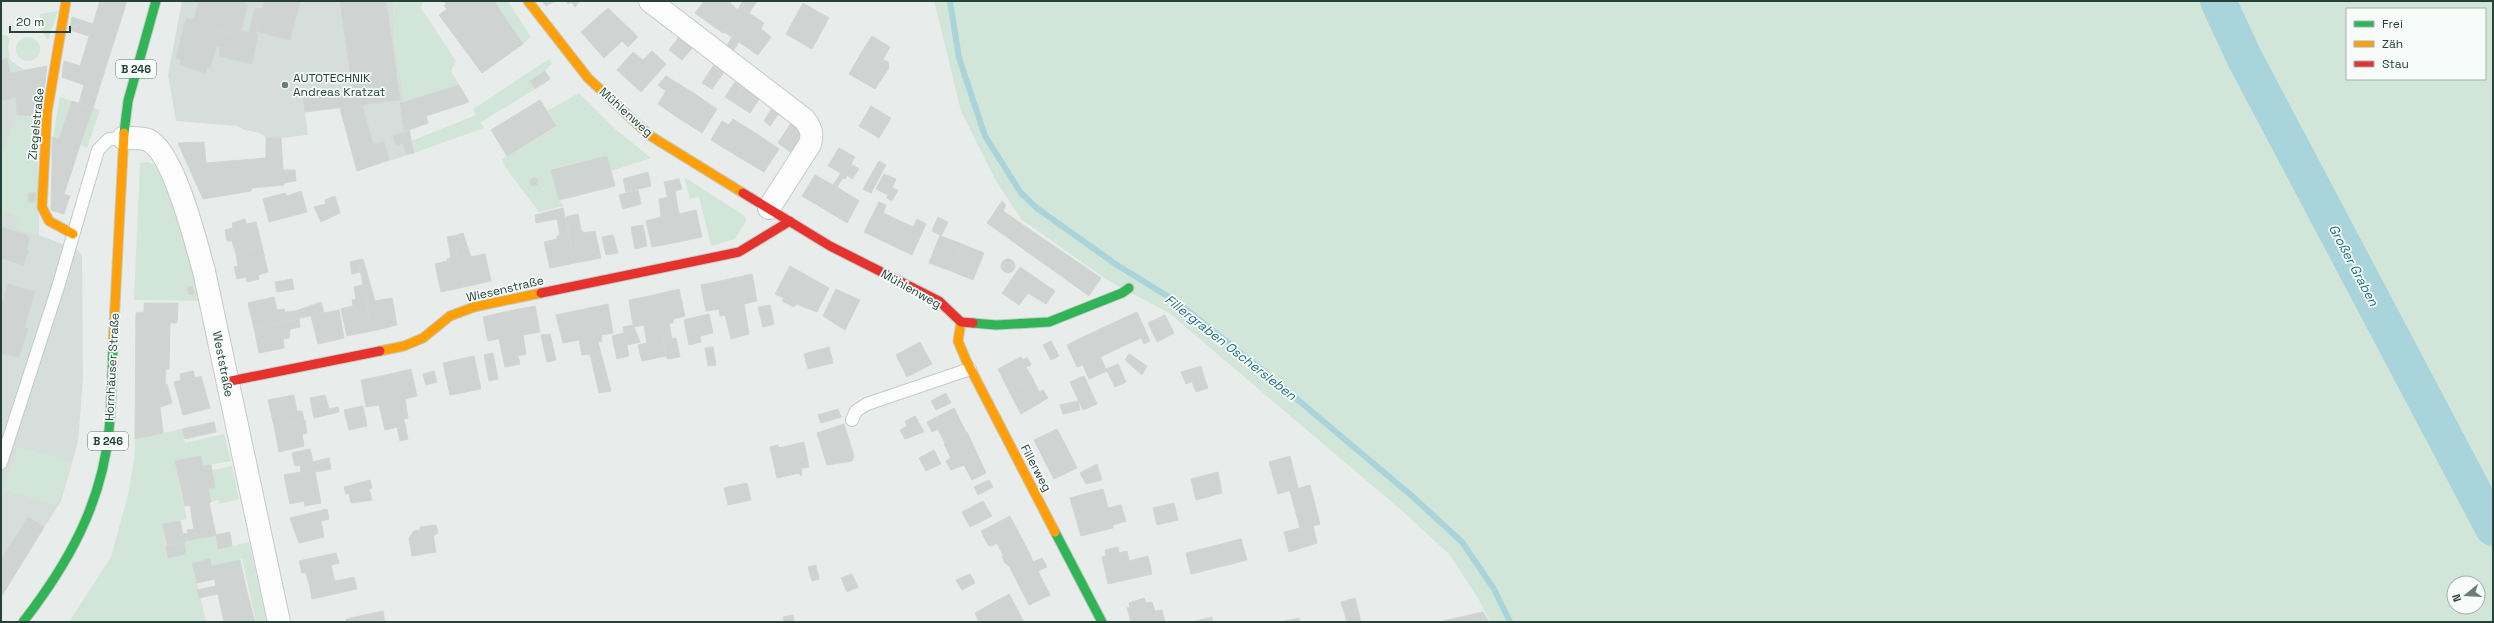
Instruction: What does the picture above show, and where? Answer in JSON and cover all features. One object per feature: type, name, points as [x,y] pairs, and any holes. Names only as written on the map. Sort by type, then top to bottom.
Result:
[{"type":"street","name":"Ziegelstraße","points":[[66,1],[47,113],[42,207],[49,221],[73,234]]},
{"type":"street","name":"Hornhäuser Straße","points":[[23,622],[58,575],[80,538],[98,493],[105,463],[109,430],[123,138],[128,101],[156,1]]},
{"type":"street","name":"Mühlenweg","points":[[528,1],[554,37],[579,67],[626,115],[649,135],[830,246],[939,301],[961,322]]},
{"type":"street","points":[[650,1],[804,119],[810,128],[812,136],[810,144],[769,208]]},
{"type":"street","name":"Weststraße","points":[[123,138],[148,140],[156,148],[171,170],[190,224],[204,271],[226,382],[278,622]]},
{"type":"street","name":"Wiesenstraße","points":[[226,382],[404,346],[423,338],[450,316],[474,307],[739,252],[790,221]]},
{"type":"street","points":[[961,322],[996,325],[1049,322],[1122,293],[1129,288]]},
{"type":"street","name":"Fillerweg","points":[[961,322],[958,340],[970,369],[1102,622]]},
{"type":"lane","points":[[1,463],[98,150],[109,139],[123,138]]},
{"type":"lane","points":[[852,420],[856,412],[867,404],[970,369]]},
{"type":"shaded area","name":"AUTOTECHNIK Andreas Kratzat","points":[[182,1],[393,1],[395,45],[414,153],[357,171],[340,108],[305,112],[308,135],[281,138],[266,138],[260,133],[245,130],[237,126],[176,121],[168,75]]},
{"type":"shaded area","points":[[7,58],[10,73],[47,66],[37,145],[39,235],[78,250],[82,257],[83,378],[78,442],[61,501],[1,597],[1,60]]},
{"type":"green space","points":[[423,1],[421,8],[456,61],[451,71],[459,85],[405,102],[395,45],[393,2]]},
{"type":"green space","points":[[494,1],[508,1],[531,37],[523,44]]},
{"type":"green space","points":[[934,1],[2493,1],[2493,622],[1490,622],[1478,598],[1449,554],[1400,509],[1169,313],[1107,280],[1021,219],[996,181],[961,111]]},
{"type":"green space","points":[[58,11],[48,40],[42,32],[40,14]]},
{"type":"green space","points":[[1,35],[5,35],[10,39],[8,47],[10,60],[25,70],[10,73],[8,59],[1,60]]},
{"type":"green space","points":[[28,37],[37,40],[40,49],[37,58],[28,61],[19,58],[16,49],[19,40]]},
{"type":"green space","points":[[549,59],[552,63],[545,71],[530,81],[535,89],[481,122],[484,128],[414,153],[411,141],[476,115],[473,109]]},
{"type":"green space","points":[[579,93],[614,128],[651,158],[611,171],[607,156],[551,169],[559,200],[564,206],[539,212],[505,167],[502,159],[556,127],[547,111]]},
{"type":"green space","points":[[60,97],[72,101],[59,139],[53,137]]},
{"type":"green space","points":[[93,108],[100,110],[87,148],[80,145]]},
{"type":"green space","points":[[17,115],[41,116],[37,145],[39,235],[14,228],[18,216],[5,211],[1,223],[1,159]]},
{"type":"green space","points":[[148,162],[153,164],[163,175],[183,235],[201,301],[134,300],[140,163]]},
{"type":"green space","points":[[684,177],[745,216],[746,221],[735,239],[711,246],[699,197],[690,199]]},
{"type":"green space","points":[[182,429],[185,443],[224,434],[231,461],[203,466],[201,456],[175,461],[187,519],[163,524],[168,557],[184,542],[216,535],[219,549],[249,542],[267,622],[256,622],[242,559],[212,566],[210,559],[192,563],[206,621],[69,622],[111,557],[128,495],[135,452],[135,439]]},
{"type":"green space","points":[[18,447],[72,462],[57,506],[4,489]]},
{"type":"green space","points":[[232,466],[239,499],[219,504],[218,500],[211,502],[208,489],[215,487],[212,470]]},
{"type":"building","points":[[100,1],[127,1],[117,32],[93,24]]},
{"type":"building","points":[[199,1],[239,1],[248,4],[241,31],[249,33],[255,8],[262,9],[254,39],[193,23]]},
{"type":"building","points":[[264,1],[300,1],[290,40],[256,31]]},
{"type":"building","points":[[340,1],[386,1],[400,100],[305,112],[303,95],[333,91],[334,96],[353,94]]},
{"type":"building","points":[[444,1],[494,1],[523,44],[482,73],[439,15],[447,9],[444,6],[446,4]]},
{"type":"building","points":[[542,1],[555,1],[546,6]]},
{"type":"building","points":[[566,1],[580,1],[575,7],[572,2],[568,4]]},
{"type":"building","points":[[704,1],[732,1],[730,3],[738,10],[723,33],[695,13]]},
{"type":"building","points":[[743,1],[757,1],[749,13],[764,23],[761,29],[771,37],[758,55],[739,42],[731,54],[725,49],[732,37],[724,32]]},
{"type":"building","points":[[803,3],[829,18],[812,49],[786,34]]},
{"type":"building","points":[[608,8],[638,37],[628,47],[622,41],[604,58],[581,32]]},
{"type":"building","points":[[72,17],[93,24],[89,36],[70,30]]},
{"type":"building","points":[[186,18],[194,20],[193,23],[221,31],[210,68],[207,67],[206,73],[180,65],[181,60],[176,58]]},
{"type":"building","points":[[93,24],[117,32],[104,73],[80,66]]},
{"type":"building","points":[[221,31],[254,39],[256,34],[258,35],[252,64],[219,56],[220,47],[217,46]]},
{"type":"building","points":[[682,33],[696,44],[682,60],[669,50]]},
{"type":"building","points":[[872,36],[890,47],[883,59],[863,50]]},
{"type":"building","points":[[863,50],[888,62],[889,68],[875,89],[849,74]]},
{"type":"building","points":[[652,51],[666,64],[641,92],[617,70],[633,52],[643,60]]},
{"type":"building","points":[[7,58],[10,73],[1,75],[1,60]]},
{"type":"building","points":[[717,60],[727,68],[712,89],[702,83]]},
{"type":"building","points":[[64,61],[104,73],[93,108],[79,103],[84,85],[62,77]]},
{"type":"building","points":[[47,66],[41,116],[17,115],[16,97],[1,101],[1,75]]},
{"type":"building","points":[[545,71],[550,79],[535,89],[530,81]]},
{"type":"building","points":[[666,76],[695,94],[680,119],[658,104],[666,91],[658,85]]},
{"type":"building","points":[[735,82],[742,87],[733,102],[725,97]]},
{"type":"building","points":[[745,84],[762,95],[750,113],[733,102]]},
{"type":"building","points":[[459,85],[469,102],[426,116],[428,123],[409,130],[405,102]]},
{"type":"building","points":[[695,94],[717,109],[702,133],[680,119]]},
{"type":"building","points":[[540,100],[556,126],[507,156],[491,130]]},
{"type":"building","points":[[72,101],[93,108],[80,145],[59,139]]},
{"type":"building","points":[[405,102],[409,130],[404,131],[400,103]]},
{"type":"building","points":[[362,105],[373,144],[384,142],[389,160],[357,171],[340,108]]},
{"type":"building","points":[[774,105],[781,111],[770,126],[764,121]]},
{"type":"building","points":[[871,106],[891,118],[879,138],[859,126]]},
{"type":"building","points":[[733,119],[757,134],[742,159],[711,140],[722,121],[729,125]]},
{"type":"building","points":[[791,123],[806,133],[793,154],[778,143]]},
{"type":"building","points":[[409,131],[411,141],[396,145],[393,135]]},
{"type":"building","points":[[757,134],[779,149],[764,172],[742,159]]},
{"type":"building","points":[[52,137],[80,145],[71,173],[52,168]]},
{"type":"building","points":[[266,138],[281,138],[283,170],[295,170],[296,181],[284,183],[284,185],[252,188],[251,191],[203,199],[178,143],[204,142],[206,163],[266,158]]},
{"type":"building","points":[[411,141],[414,153],[406,154],[403,143]]},
{"type":"building","points":[[839,148],[855,157],[824,209],[802,196],[815,175],[833,185],[841,173],[828,166]]},
{"type":"building","points":[[607,156],[615,186],[559,200],[551,170]]},
{"type":"building","points":[[879,161],[886,165],[871,193],[863,189]]},
{"type":"building","points":[[851,164],[859,169],[852,179],[847,175],[845,179],[843,178]]},
{"type":"building","points":[[52,168],[71,173],[64,194],[70,196],[64,214],[51,210]]},
{"type":"building","points":[[648,172],[651,186],[626,192],[623,179]]},
{"type":"building","points":[[884,174],[896,179],[892,188],[898,190],[892,201],[887,198],[888,195],[876,189]]},
{"type":"building","points":[[532,178],[536,178],[538,182],[536,186],[532,186],[530,184],[530,180]]},
{"type":"building","points":[[679,179],[682,189],[675,191],[679,214],[696,210],[702,237],[678,242],[664,182]]},
{"type":"building","points":[[837,187],[859,201],[847,223],[824,209]]},
{"type":"building","points":[[638,190],[641,204],[623,209],[619,195]]},
{"type":"building","points":[[301,191],[307,212],[269,222],[263,199],[285,193],[287,196]]},
{"type":"building","points":[[28,193],[36,193],[36,202],[28,202]]},
{"type":"building","points":[[335,196],[340,213],[321,222],[314,207],[326,204],[325,200]]},
{"type":"building","points":[[668,197],[678,242],[652,247],[646,221],[661,217],[659,199]]},
{"type":"building","points":[[1002,201],[1006,205],[1003,211],[1101,278],[1089,296],[987,223]]},
{"type":"building","points":[[879,202],[886,205],[883,213],[898,220],[887,243],[864,232]]},
{"type":"building","points":[[563,208],[575,263],[550,268],[544,242],[557,239],[557,236],[560,235],[557,219],[536,223],[535,215]]},
{"type":"building","points":[[578,214],[581,229],[578,231],[582,230],[583,233],[595,231],[601,258],[575,263],[566,217]]},
{"type":"building","points":[[938,217],[948,222],[941,236],[962,244],[951,271],[929,263],[940,235],[932,231]]},
{"type":"building","points":[[245,219],[246,224],[256,222],[262,246],[236,254],[232,241],[227,241],[225,230],[233,228],[232,223]]},
{"type":"building","points":[[917,219],[926,224],[912,255],[887,243],[898,220],[913,227]]},
{"type":"building","points":[[643,225],[647,246],[635,249],[631,227]]},
{"type":"building","points":[[1,227],[26,235],[29,238],[27,250],[29,251],[23,265],[1,258]]},
{"type":"building","points":[[463,233],[471,257],[485,254],[491,281],[464,287],[454,236]]},
{"type":"building","points":[[613,235],[618,253],[606,255],[602,237]]},
{"type":"building","points":[[454,236],[464,287],[441,292],[435,264],[447,261],[447,259],[451,258],[447,237]]},
{"type":"building","points":[[962,244],[984,253],[973,280],[951,271]]},
{"type":"building","points":[[262,246],[268,272],[258,275],[259,279],[247,282],[246,277],[237,279],[234,267],[238,266],[236,254]]},
{"type":"building","points":[[363,259],[375,301],[392,298],[397,325],[372,331],[358,260]]},
{"type":"building","points":[[1008,259],[1013,261],[1015,266],[1013,271],[1008,273],[1003,271],[1001,266],[1003,261]]},
{"type":"building","points":[[358,260],[360,272],[352,274],[350,262]]},
{"type":"building","points":[[790,266],[829,288],[817,312],[796,304],[794,307],[782,301],[784,298],[775,294]]},
{"type":"building","points":[[1020,267],[1055,291],[1046,304],[1028,293],[1019,305],[1002,293]]},
{"type":"building","points":[[752,274],[757,301],[744,304],[749,334],[738,337],[725,280]]},
{"type":"building","points":[[292,279],[294,289],[277,292],[275,282]]},
{"type":"building","points":[[725,280],[738,337],[731,339],[725,315],[720,316],[719,309],[706,311],[701,285]]},
{"type":"building","points":[[8,284],[35,292],[24,328],[1,323],[1,307]]},
{"type":"building","points":[[362,285],[372,331],[347,336],[341,309],[353,306],[352,300],[356,299],[354,287]]},
{"type":"building","points":[[192,286],[194,294],[189,295],[187,288]]},
{"type":"building","points":[[679,289],[685,316],[673,319],[673,323],[669,323],[672,339],[676,338],[680,357],[667,359],[654,295]]},
{"type":"building","points":[[836,289],[860,300],[845,330],[823,316]]},
{"type":"building","points":[[654,295],[666,356],[642,361],[638,345],[647,343],[644,325],[634,327],[640,342],[627,345],[623,327],[633,325],[629,300]]},
{"type":"building","points":[[274,297],[277,310],[284,309],[285,312],[296,311],[321,302],[324,313],[254,328],[248,303]]},
{"type":"building","points":[[144,303],[178,303],[177,323],[170,323],[169,369],[166,369],[165,384],[167,384],[172,403],[160,407],[163,433],[135,439],[136,313],[144,312]]},
{"type":"building","points":[[608,304],[613,333],[601,335],[602,341],[598,342],[611,391],[599,393],[580,310]]},
{"type":"building","points":[[770,305],[774,324],[763,327],[758,307]]},
{"type":"building","points":[[535,306],[540,332],[523,335],[526,354],[518,356],[509,311]]},
{"type":"building","points":[[339,310],[344,338],[331,341],[324,313]]},
{"type":"building","points":[[580,310],[590,354],[582,355],[579,340],[563,343],[556,315]]},
{"type":"building","points":[[509,311],[518,356],[510,358],[506,337],[488,341],[483,317]]},
{"type":"building","points":[[1137,312],[1150,341],[1144,344],[1141,338],[1123,346],[1113,323]]},
{"type":"building","points":[[324,313],[331,341],[318,344],[311,316]]},
{"type":"building","points":[[709,314],[713,333],[700,336],[696,317]]},
{"type":"building","points":[[1165,315],[1174,333],[1157,342],[1148,323]]},
{"type":"building","points":[[696,317],[701,342],[689,345],[684,320]]},
{"type":"building","points":[[299,319],[300,327],[290,329],[289,338],[283,339],[284,348],[259,353],[254,328]]},
{"type":"building","points":[[1,323],[28,329],[19,357],[1,353]]},
{"type":"building","points":[[1113,323],[1123,346],[1100,357],[1089,334]]},
{"type":"building","points":[[624,333],[629,356],[617,359],[612,336]]},
{"type":"building","points":[[550,334],[556,360],[547,362],[541,335]]},
{"type":"building","points":[[1089,334],[1107,371],[1089,379],[1083,365],[1077,367],[1067,345]]},
{"type":"building","points":[[506,337],[510,358],[518,356],[520,364],[505,367],[499,339]]},
{"type":"building","points":[[1051,341],[1059,356],[1051,360],[1043,345]]},
{"type":"building","points":[[920,342],[932,364],[907,377],[896,355]]},
{"type":"building","points":[[713,347],[716,365],[708,366],[705,348]]},
{"type":"building","points":[[829,347],[833,363],[808,369],[804,354]]},
{"type":"building","points":[[493,353],[498,379],[489,381],[484,355]]},
{"type":"building","points":[[1129,354],[1147,366],[1142,375],[1125,360]]},
{"type":"building","points":[[474,356],[481,389],[450,395],[443,363]]},
{"type":"building","points":[[1021,357],[1023,360],[1027,357],[1031,365],[1026,367],[1033,379],[1009,391],[998,369]]},
{"type":"building","points":[[1118,364],[1126,382],[1115,387],[1106,369]]},
{"type":"building","points":[[1201,366],[1204,377],[1186,384],[1181,372]]},
{"type":"building","points":[[411,369],[417,396],[405,399],[408,418],[404,419],[408,439],[400,441],[386,375]]},
{"type":"building","points":[[193,371],[195,378],[201,376],[210,408],[183,415],[174,382],[181,380],[180,374]]},
{"type":"building","points":[[434,371],[437,382],[426,385],[423,374]]},
{"type":"building","points":[[386,375],[397,427],[385,430],[379,405],[366,407],[361,380]]},
{"type":"building","points":[[1084,376],[1097,404],[1083,410],[1070,382]]},
{"type":"building","points":[[1204,377],[1208,388],[1196,392],[1192,381]]},
{"type":"building","points":[[1033,379],[1039,392],[1043,390],[1048,398],[1021,414],[1009,391]]},
{"type":"building","points":[[946,393],[951,403],[936,410],[931,401]]},
{"type":"building","points":[[294,395],[297,411],[302,411],[304,420],[274,426],[268,400]]},
{"type":"building","points":[[325,395],[329,409],[338,407],[339,412],[314,418],[310,398]]},
{"type":"building","points":[[1078,401],[1080,410],[1063,414],[1060,405]]},
{"type":"building","points":[[363,406],[367,426],[349,430],[344,410]]},
{"type":"building","points":[[954,408],[966,432],[945,443],[938,429],[932,432],[927,422]]},
{"type":"building","points":[[838,409],[841,417],[821,423],[818,415]]},
{"type":"building","points":[[915,416],[924,432],[905,439],[900,430],[907,426],[905,421]]},
{"type":"building","points":[[305,420],[307,433],[302,434],[304,446],[279,452],[274,426]]},
{"type":"building","points":[[214,422],[216,432],[185,439],[182,429]]},
{"type":"building","points":[[844,424],[854,456],[852,461],[827,465],[817,433]]},
{"type":"building","points":[[1057,429],[1067,448],[1044,460],[1034,440]]},
{"type":"building","points":[[967,432],[986,473],[972,480],[964,465],[951,470],[946,461],[951,458],[944,444]]},
{"type":"building","points":[[804,442],[809,467],[802,468],[801,476],[799,473],[777,478],[770,447],[778,445],[779,448]]},
{"type":"building","points":[[1067,448],[1077,468],[1054,479],[1044,460]]},
{"type":"building","points":[[310,449],[313,462],[295,466],[292,453]]},
{"type":"building","points":[[934,450],[941,464],[926,471],[919,458]]},
{"type":"building","points":[[201,456],[203,466],[211,465],[213,476],[180,483],[175,461]]},
{"type":"building","points":[[1290,456],[1298,488],[1278,494],[1269,462]]},
{"type":"building","points":[[329,458],[331,469],[315,472],[321,503],[305,506],[304,501],[290,504],[284,475],[301,472],[300,465]]},
{"type":"building","points":[[1097,464],[1102,480],[1086,484],[1080,473]]},
{"type":"building","points":[[1218,472],[1222,493],[1196,500],[1191,479]]},
{"type":"building","points":[[213,476],[215,487],[208,489],[211,502],[185,506],[180,483]]},
{"type":"building","points":[[370,480],[372,488],[346,494],[344,487]]},
{"type":"building","points":[[989,480],[993,487],[978,495],[974,487]]},
{"type":"building","points":[[747,483],[751,500],[728,505],[724,488]]},
{"type":"building","points":[[1310,485],[1320,524],[1313,526],[1317,543],[1289,552],[1284,532],[1300,528],[1290,491]]},
{"type":"building","points":[[369,488],[372,500],[351,503],[349,493]]},
{"type":"building","points":[[1103,489],[1108,508],[1121,505],[1126,521],[1113,525],[1113,528],[1081,536],[1070,498]]},
{"type":"building","points":[[983,501],[992,516],[970,527],[962,512]]},
{"type":"building","points":[[209,502],[211,512],[192,518],[190,505]]},
{"type":"building","points":[[1174,503],[1178,520],[1157,525],[1153,508]]},
{"type":"building","points":[[327,509],[329,519],[321,521],[324,537],[299,543],[290,518]]},
{"type":"building","points":[[211,512],[216,535],[167,545],[163,524],[180,521],[183,534],[188,533],[187,530],[194,529],[192,518]]},
{"type":"building","points":[[1010,516],[1030,554],[1009,566],[1005,563],[1002,557],[1003,555],[989,527]]},
{"type":"building","points":[[28,517],[44,527],[1,597],[1,560]]},
{"type":"building","points":[[436,525],[438,533],[433,536],[436,552],[412,556],[409,538],[414,531],[420,530],[420,527]]},
{"type":"building","points":[[989,527],[997,543],[992,546],[988,545],[981,531]]},
{"type":"building","points":[[230,532],[232,546],[218,549],[216,535]]},
{"type":"building","points":[[1241,539],[1247,560],[1191,574],[1186,553]]},
{"type":"building","points":[[184,542],[186,554],[168,558],[166,546]]},
{"type":"building","points":[[1118,547],[1119,553],[1127,551],[1129,561],[1148,556],[1152,574],[1108,584],[1102,557],[1106,556],[1105,550]]},
{"type":"building","points":[[336,553],[339,563],[331,565],[335,582],[310,587],[306,573],[302,573],[299,561]]},
{"type":"building","points":[[1030,554],[1033,562],[1042,558],[1047,567],[1038,571],[1050,595],[1029,605],[1009,566]]},
{"type":"building","points":[[210,559],[215,579],[197,583],[192,563]]},
{"type":"building","points":[[240,560],[246,588],[199,598],[197,590],[216,586],[212,566]]},
{"type":"building","points":[[816,565],[819,579],[812,581],[808,567]]},
{"type":"building","points":[[852,574],[858,587],[847,592],[841,578]]},
{"type":"building","points":[[970,574],[975,583],[962,590],[956,580]]},
{"type":"building","points":[[354,577],[357,589],[312,599],[310,587]]},
{"type":"building","points":[[246,588],[255,622],[224,622],[218,594]]},
{"type":"building","points":[[1009,594],[1024,622],[979,622],[975,613]]},
{"type":"building","points":[[1144,598],[1146,603],[1152,602],[1155,611],[1162,610],[1165,622],[1131,622],[1127,608],[1130,607],[1129,603]]},
{"type":"building","points":[[1355,598],[1361,622],[1347,622],[1341,602]]},
{"type":"building","points":[[383,611],[385,622],[347,622],[346,619]]},
{"type":"building","points":[[1483,612],[1489,622],[1443,622],[1443,621]]},
{"type":"building","points":[[793,615],[794,622],[784,622],[783,617]]},
{"type":"building","points":[[1212,617],[1213,622],[1192,622]]},
{"type":"building","points":[[1299,618],[1300,622],[1281,622]]},
{"type":"waterway","name":"Fillergraben Oschersleben","points":[[950,1],[959,58],[985,136],[1021,193],[1038,209],[1117,265],[1177,302],[1266,373],[1412,496],[1462,542],[1494,589],[1510,622]]},
{"type":"waterway","name":"Großer Graben","points":[[2218,1],[2244,57],[2493,528]]},
{"type":"traffic: fast","points":[[124,133],[128,101],[156,1]]},
{"type":"traffic: fast","points":[[973,323],[996,325],[1049,322],[1122,293],[1129,288]]},
{"type":"traffic: fast","points":[[23,622],[54,578],[68,555],[91,508],[99,483],[109,430],[113,344]]},
{"type":"traffic: fast","points":[[1055,532],[1102,622]]},
{"type":"traffic: slow","points":[[66,1],[47,113],[42,207],[49,221],[73,234]]},
{"type":"traffic: slow","points":[[528,1],[588,78],[649,135],[743,193]]},
{"type":"traffic: slow","points":[[113,344],[124,133]]},
{"type":"traffic: slow","points":[[380,351],[404,346],[423,338],[450,316],[474,307],[541,293]]},
{"type":"traffic: slow","points":[[961,322],[958,341],[966,360],[1055,532]]},
{"type":"traffic: jam","points":[[743,193],[830,246],[939,301],[961,322],[973,323]]},
{"type":"traffic: jam","points":[[541,293],[739,252],[790,221]]},
{"type":"traffic: jam","points":[[226,382],[380,351]]},
{"type":"place","name":"AUTOTECHNIK Andreas Kratzat","points":[[285,85]]}]
